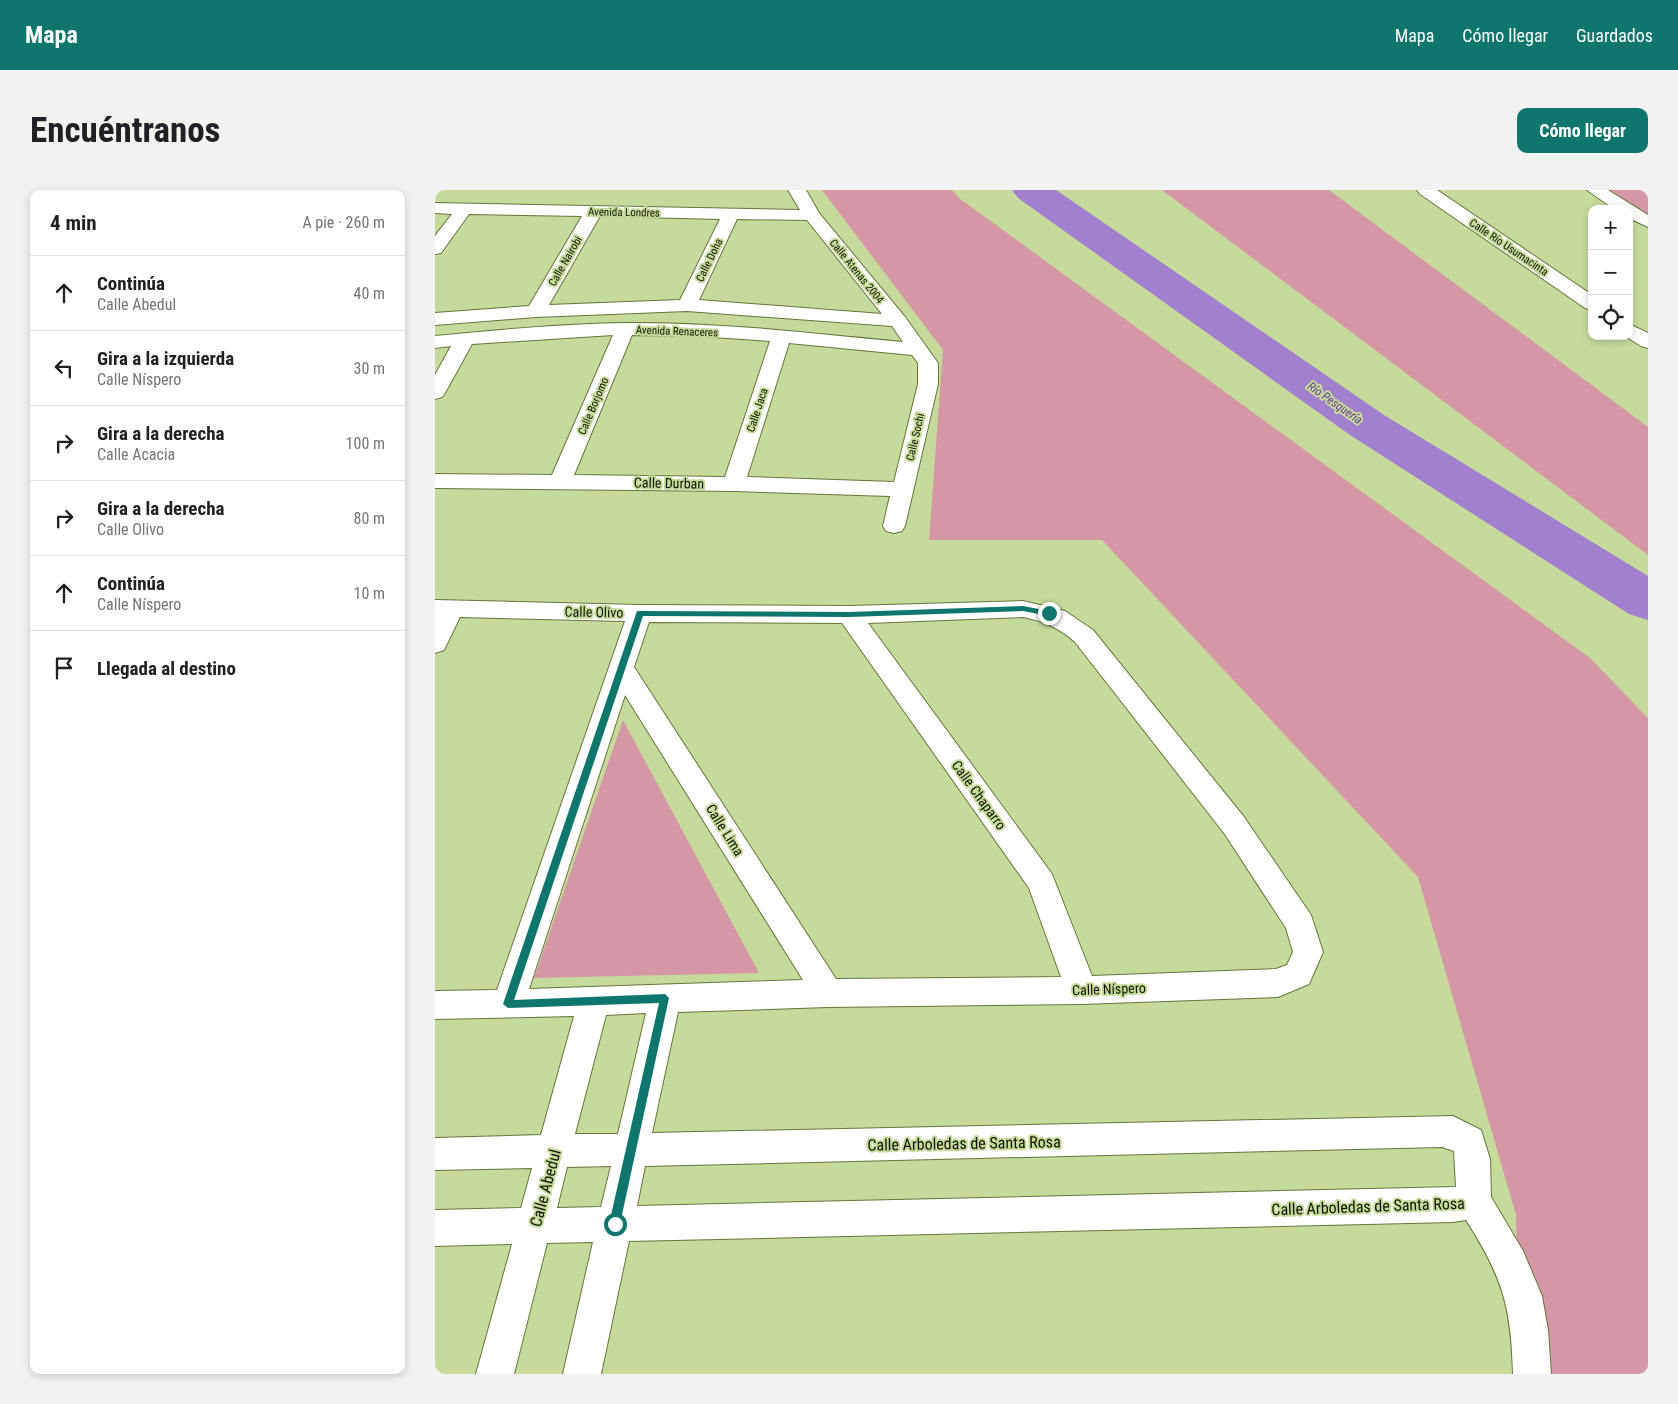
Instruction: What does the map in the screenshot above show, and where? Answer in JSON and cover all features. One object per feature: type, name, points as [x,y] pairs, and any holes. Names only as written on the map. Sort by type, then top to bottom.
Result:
[{"type":"street","name":"Calle Atenas 2004","points":[[797,190],[812,215],[898,321],[919,350]]},
{"type":"street","name":"Calle Río Usumacinta","points":[[1426,190],[1588,301]]},
{"type":"street","points":[[1596,190],[1620,205]]},
{"type":"street","name":"Avenida Londres","points":[[435,208],[730,215],[812,215]]},
{"type":"street","points":[[435,249],[464,209]]},
{"type":"street","name":"Calle Nairobi","points":[[537,312],[594,212]]},
{"type":"street","points":[[1633,213],[1648,222]]},
{"type":"street","name":"Calle Doha","points":[[687,305],[730,215]]},
{"type":"street","name":"Avenida Renaceres","points":[[435,319],[687,305],[898,321]]},
{"type":"street","name":"Avenida Renaceres","points":[[435,342],[530,333],[625,329],[781,336],[919,350]]},
{"type":"street","name":"Calle Borjomo","points":[[560,482],[625,329]]},
{"type":"street","points":[[1633,333],[1648,342]]},
{"type":"street","name":"Calle Jaca","points":[[734,484],[781,336]]},
{"type":"street","points":[[435,393],[465,339]]},
{"type":"street","name":"Calle Sochi","points":[[894,526],[928,384],[928,363],[919,350]]},
{"type":"street","name":"Calle Durban","points":[[435,481],[734,484],[903,489]]},
{"type":"street","points":[[435,644],[444,608]]},
{"type":"street","name":"Calle Olivo","points":[[444,608],[640,613],[849,615],[1023,609]]},
{"type":"street","name":"Calle Níspero","points":[[435,1005],[828,992],[1082,990],[1278,983],[1298,974],[1308,952],[1300,924],[1234,825],[1084,636],[1069,623],[1055,616],[1023,609]]},
{"type":"street","points":[[508,1004],[640,613]]},
{"type":"street","name":"Calle Chaparro","points":[[849,615],[1042,883],[1082,990]]},
{"type":"street","name":"Calle Lima","points":[[621,667],[828,992]]},
{"type":"street","points":[[581,1374],[665,998]]},
{"type":"street","name":"Calle Abedul","points":[[495,1374],[594,1000]]},
{"type":"street","name":"Calle Arboledas de Santa Rosa","points":[[435,1154],[1443,1131],[1453,1132],[1469,1141],[1474,1175],[1474,1202],[1453,1204],[435,1228]]},
{"type":"street","points":[[1474,1202],[1501,1242],[1521,1288],[1531,1339],[1532,1374]]},
{"type":"shaded area","points":[[822,190],[952,190],[959,198],[1590,658],[1648,718],[1648,1374],[1519,1374],[1516,1215],[1418,877],[1102,540],[929,540],[943,350]]},
{"type":"shaded area","points":[[1162,190],[1329,190],[1648,427],[1648,555]]},
{"type":"shaded area","points":[[1605,190],[1648,190],[1648,215]]},
{"type":"shaded area","points":[[623,720],[759,973],[534,978]]},
{"type":"waterway","name":"Río Pesquería","points":[[1031,190],[1367,425],[1648,601]]},
{"type":"route","points":[[615,1224],[665,998],[508,1004],[640,613],[849,615],[1023,609],[1049,613]]}]
